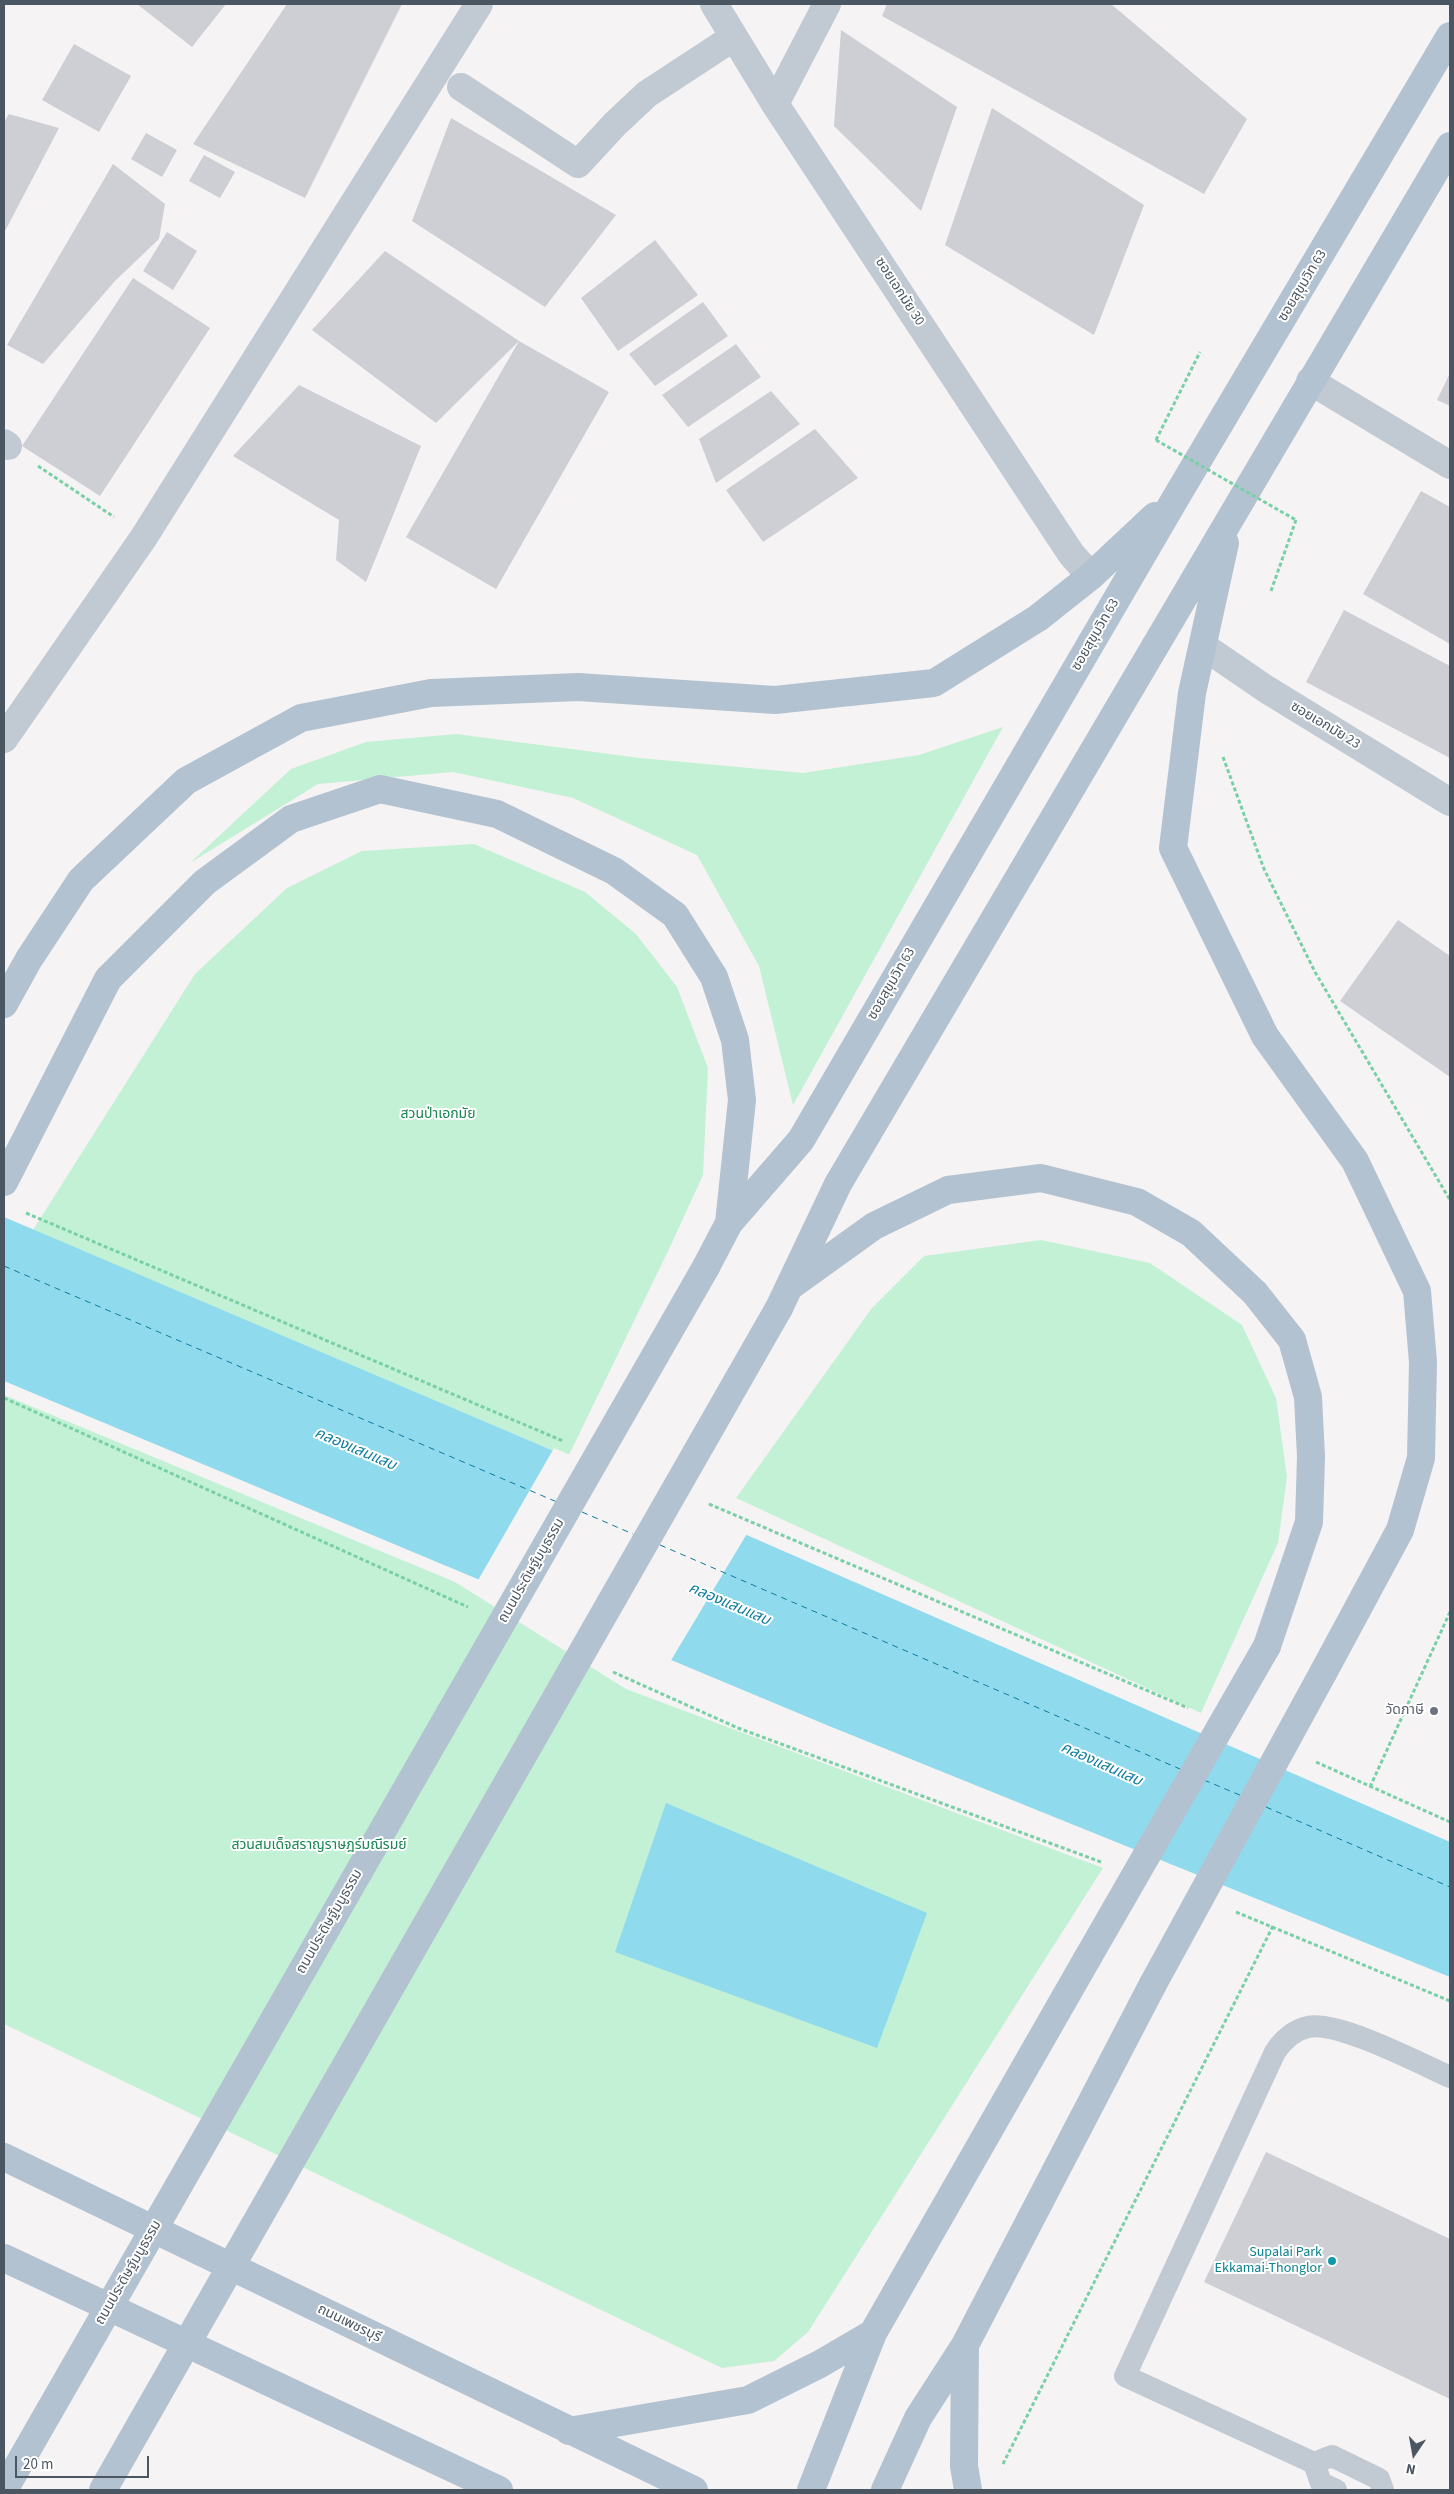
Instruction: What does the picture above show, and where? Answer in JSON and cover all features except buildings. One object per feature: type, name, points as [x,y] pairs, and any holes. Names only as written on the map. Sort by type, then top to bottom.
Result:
[{"type":"main road","name":"ซอยสุขุมวิท 63","points":[[729,1223],[801,1140],[1178,494],[1450,36]]},
{"type":"main road","points":[[103,2490],[785,1297],[838,1184],[1450,146]]},
{"type":"main road","points":[[4,1004],[29,959],[81,880],[186,781],[301,718],[431,693],[578,686],[775,700],[934,683],[1038,618],[1092,576],[1178,494]]},
{"type":"main road","points":[[885,2490],[918,2418],[965,2345],[1154,1984],[1400,1530],[1421,1458],[1423,1362],[1417,1291],[1355,1161],[1265,1036],[1173,848],[1192,693],[1230,520]]},
{"type":"main road","points":[[4,1182],[108,979],[205,882],[291,819],[380,789],[497,814],[614,871],[675,915],[714,977],[735,1040],[742,1100],[729,1223]]},
{"type":"main road","points":[[785,1297],[874,1226],[948,1190],[1041,1178],[1137,1202],[1191,1233],[1254,1293],[1292,1340],[1308,1398],[1311,1457],[1309,1522],[1267,1646],[1086,1959],[874,2333],[811,2490]]},
{"type":"main road","name":"ถนนประดิษฐ์มนูธรรม","points":[[4,2490],[706,1267],[729,1223]]},
{"type":"main road","name":"ถนนเพชรบุรี","points":[[4,2157],[694,2490]]},
{"type":"main road","points":[[4,2258],[470,2484],[499,2490]]},
{"type":"main road","points":[[569,2431],[748,2400],[820,2364],[874,2333]]},
{"type":"main road","points":[[965,2345],[964,2466],[968,2490]]},
{"type":"street","points":[[4,739],[144,537],[479,4]]},
{"type":"street","name":"ซอยเอกมัย 30","points":[[714,4],[775,104],[1067,548],[1092,576]]},
{"type":"street","points":[[775,104],[827,4]]},
{"type":"street","points":[[462,86],[578,164],[615,124],[647,94],[734,38]]},
{"type":"street","points":[[1310,381],[1450,465]]},
{"type":"street","name":"ซอยเอกมัย 23","points":[[1203,646],[1266,690],[1450,802]]},
{"type":"lane","points":[[1383,2490],[1379,2479],[1332,2456],[1314,2463],[1125,2376],[1275,2052],[1285,2039],[1309,2026],[1345,2031],[1450,2077]]},
{"type":"lane","points":[[1314,2463],[1321,2483],[1336,2490]]},
{"type":"path","points":[[1200,352],[1156,440],[1296,520],[1271,591]]},
{"type":"path","points":[[6,445],[144,537]]},
{"type":"path","points":[[1221,753],[1264,869],[1315,972],[1450,1200]]},
{"type":"path","points":[[22,1211],[570,1445]]},
{"type":"path","points":[[4,1398],[475,1610]]},
{"type":"path","points":[[707,1503],[1192,1709]]},
{"type":"path","points":[[1370,1787],[1450,1612]]},
{"type":"path","points":[[611,1671],[738,1728],[1104,1863]]},
{"type":"path","points":[[1312,1761],[1450,1822]]},
{"type":"path","points":[[1235,1912],[1273,1926],[1450,2001]]},
{"type":"path","points":[[999,2471],[1273,1926]]},
{"type":"green space","points":[[1003,727],[793,1105],[759,966],[697,855],[573,798],[453,772],[318,784],[190,863],[291,769],[366,742],[456,734],[640,758],[803,773],[919,755]]},
{"type":"green space","name":"สวนป่าเอกมัย","points":[[474,844],[585,892],[636,934],[677,987],[708,1068],[703,1175],[568,1457],[33,1230],[195,974],[287,888],[362,851]]},
{"type":"green space","points":[[1041,1240],[1150,1263],[1242,1325],[1276,1398],[1287,1477],[1278,1543],[1201,1713],[736,1498],[872,1308],[924,1256]]},
{"type":"green space","name":"สวนสมเด็จสราญราษฎร์มณีรมย์","points":[[4,1395],[455,1582],[626,1689],[1103,1868],[808,2332],[774,2361],[722,2368],[4,2024]]},
{"type":"water","name":"คลองแสนแสบ","points":[[4,1217],[568,1457],[1450,1842],[1450,1977],[829,1726],[4,1381]]},
{"type":"water","points":[[666,1803],[927,1913],[877,2048],[615,1952]]},
{"type":"pier","points":[[554,1448],[748,1532],[670,1662],[477,1582]]},
{"type":"ferry route","points":[[4,1266],[557,1502]]},
{"type":"ferry route","points":[[582,1512],[633,1534]]},
{"type":"ferry route","points":[[660,1545],[1180,1769]]},
{"type":"ferry route","points":[[1204,1780],[1242,1796]]},
{"type":"ferry route","points":[[1266,1807],[1450,1887]]},
{"type":"place","name":"วัดภาษี","points":[[1434,1711]]},
{"type":"place","name":"Supalai Park Ekkamai-Thonglor","points":[[1332,2261]]}]
